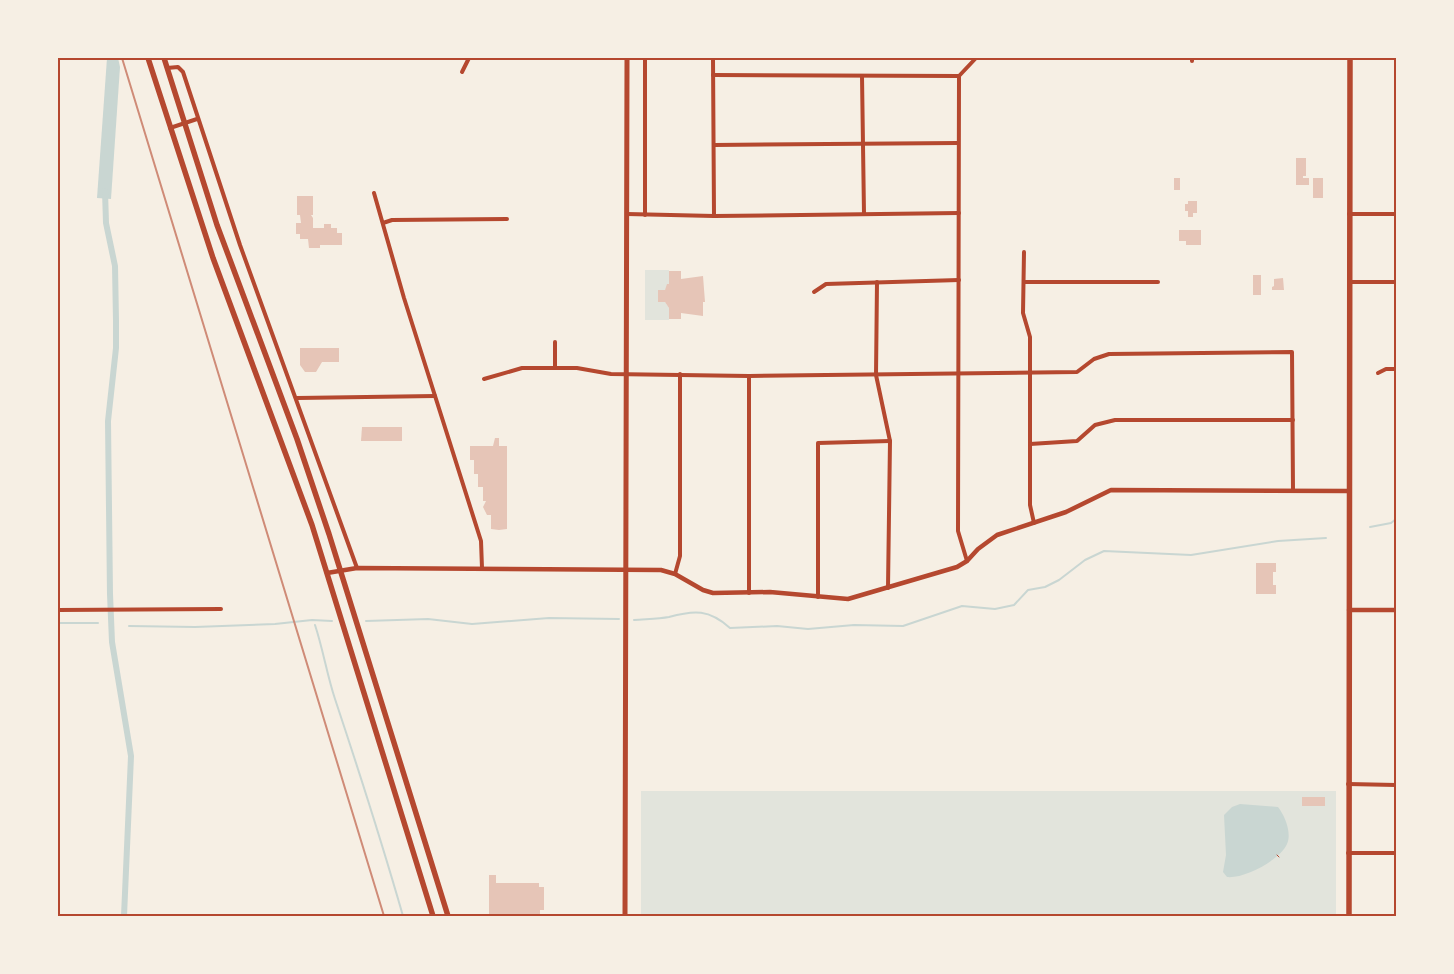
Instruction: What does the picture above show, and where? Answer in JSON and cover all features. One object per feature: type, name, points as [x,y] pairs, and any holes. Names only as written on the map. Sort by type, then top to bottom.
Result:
[{"type":"main road","points":[[148,58],[213,258],[286,455],[327,573],[433,916]]},
{"type":"main road","points":[[164,58],[217,225],[297,439],[341,570],[448,916]]},
{"type":"main road","points":[[625,916],[627,58]]},
{"type":"main road","points":[[1349,916],[1350,58]]},
{"type":"street","points":[[462,72],[469,58]]},
{"type":"street","points":[[645,58],[645,215]]},
{"type":"street","points":[[714,58],[714,216]]},
{"type":"street","points":[[967,561],[958,531],[959,76],[976,58]]},
{"type":"street","points":[[167,68],[178,67],[183,72],[240,245],[357,568]]},
{"type":"street","points":[[713,75],[959,76]]},
{"type":"street","points":[[862,76],[864,214]]},
{"type":"street","points":[[170,128],[197,119]]},
{"type":"street","points":[[714,145],[958,144]]},
{"type":"street","points":[[374,193],[421,351],[481,541],[482,568]]},
{"type":"street","points":[[627,214],[714,216],[959,213]]},
{"type":"street","points":[[1349,214],[1396,214]]},
{"type":"street","points":[[383,223],[392,220],[507,219]]},
{"type":"street","points":[[1024,252],[1023,312],[1030,337],[1030,505],[1034,522]]},
{"type":"street","points":[[814,292],[826,284],[960,280]]},
{"type":"street","points":[[877,282],[876,375],[890,442],[888,588]]},
{"type":"street","points":[[1024,282],[1158,282]]},
{"type":"street","points":[[1349,282],[1396,282]]},
{"type":"street","points":[[555,342],[555,368]]},
{"type":"street","points":[[484,379],[522,368],[555,368],[627,374],[749,376],[1077,372],[1094,359],[1109,354],[1292,352],[1293,490]]},
{"type":"street","points":[[1378,373],[1386,369],[1396,369]]},
{"type":"street","points":[[675,574],[680,556],[680,374]]},
{"type":"street","points":[[749,376],[749,593]]},
{"type":"street","points":[[297,398],[435,396]]},
{"type":"street","points":[[1030,444],[1077,441],[1096,425],[1115,420],[1293,420]]},
{"type":"street","points":[[818,597],[818,443],[890,442]]},
{"type":"street","points":[[327,573],[357,568],[627,568],[661,570],[675,574],[703,590],[713,593],[777,592],[848,599],[946,571],[967,561],[978,549],[997,535],[1072,510],[1111,490],[1349,491]]},
{"type":"street","points":[[58,610],[221,609]]},
{"type":"street","points":[[1349,610],[1396,610]]},
{"type":"street","points":[[1348,784],[1396,785]]},
{"type":"street","points":[[1348,853],[1396,853]]},
{"type":"shaded area","points":[[107,58],[118,58],[120,67],[111,199],[97,198]]},
{"type":"shaded area","points":[[645,270],[669,270],[669,284],[665,290],[658,290],[658,302],[665,302],[669,308],[669,320],[645,320]]},
{"type":"shaded area","points":[[641,791],[1336,791],[1336,916],[641,916]]},
{"type":"shaded area","points":[[1240,804],[1278,807],[1287,825],[1289,835],[1283,850],[1269,862],[1252,872],[1227,877],[1223,872],[1226,855],[1224,815],[1232,807]]},
{"type":"building","points":[[1296,158],[1306,158],[1306,176],[1303,176],[1303,178],[1309,178],[1309,185],[1296,185]]},
{"type":"building","points":[[1174,178],[1180,178],[1180,190],[1174,190]]},
{"type":"building","points":[[1313,178],[1323,178],[1323,198],[1313,198]]},
{"type":"building","points":[[297,196],[313,196],[313,215],[311,215],[313,218],[313,228],[324,228],[324,224],[331,224],[331,228],[337,228],[337,233],[342,233],[342,245],[320,245],[320,248],[309,248],[308,239],[300,239],[300,234],[296,234],[296,223],[301,223],[300,215],[297,215]]},
{"type":"building","points":[[1188,201],[1197,201],[1197,213],[1193,213],[1193,217],[1188,217],[1188,211],[1185,211],[1185,204],[1188,204]]},
{"type":"building","points":[[1179,230],[1201,230],[1201,245],[1186,245],[1186,241],[1179,241]]},
{"type":"building","points":[[669,271],[681,271],[681,279],[703,276],[705,302],[703,302],[703,316],[681,313],[681,319],[669,319],[669,308],[665,302],[658,302],[658,290],[665,290],[667,284],[669,284]]},
{"type":"building","points":[[1253,275],[1261,275],[1261,295],[1253,295]]},
{"type":"building","points":[[1283,278],[1284,290],[1272,290],[1274,279]]},
{"type":"building","points":[[300,348],[339,348],[339,362],[322,362],[316,372],[305,372],[300,365]]},
{"type":"building","points":[[362,427],[402,427],[402,441],[361,441]]},
{"type":"building","points":[[495,438],[499,438],[499,446],[507,446],[507,529],[499,530],[491,529],[491,515],[487,515],[483,507],[486,501],[483,501],[483,487],[478,487],[478,474],[474,474],[474,460],[470,460],[470,446],[493,446]]},
{"type":"building","points":[[1256,563],[1276,563],[1276,572],[1273,572],[1273,585],[1276,585],[1276,594],[1256,594]]},
{"type":"building","points":[[1302,797],[1325,797],[1325,806],[1302,806]]},
{"type":"building","points":[[489,875],[496,875],[496,883],[539,883],[539,887],[544,887],[544,910],[540,910],[540,916],[489,916]]},
{"type":"waterway","points":[[105,191],[106,223],[115,266],[116,321],[116,348],[108,421],[112,642],[131,756],[124,916]]},
{"type":"waterway","points":[[1370,527],[1391,523],[1396,519]]},
{"type":"waterway","points":[[634,620],[665,618],[694,612],[715,617],[730,628],[777,626],[808,629],[854,625],[903,626],[962,606],[995,609],[1014,605],[1028,590],[1045,587],[1059,580],[1085,560],[1104,551],[1191,555],[1278,541],[1326,538]]},
{"type":"waterway","points":[[366,621],[428,619],[472,624],[549,618],[619,619]]},
{"type":"waterway","points":[[129,626],[195,627],[275,624],[312,620],[332,621]]},
{"type":"waterway","points":[[58,623],[98,623]]},
{"type":"waterway","points":[[315,625],[332,690],[403,916]]},
{"type":"railway","points":[[122,58],[384,916]]}]
